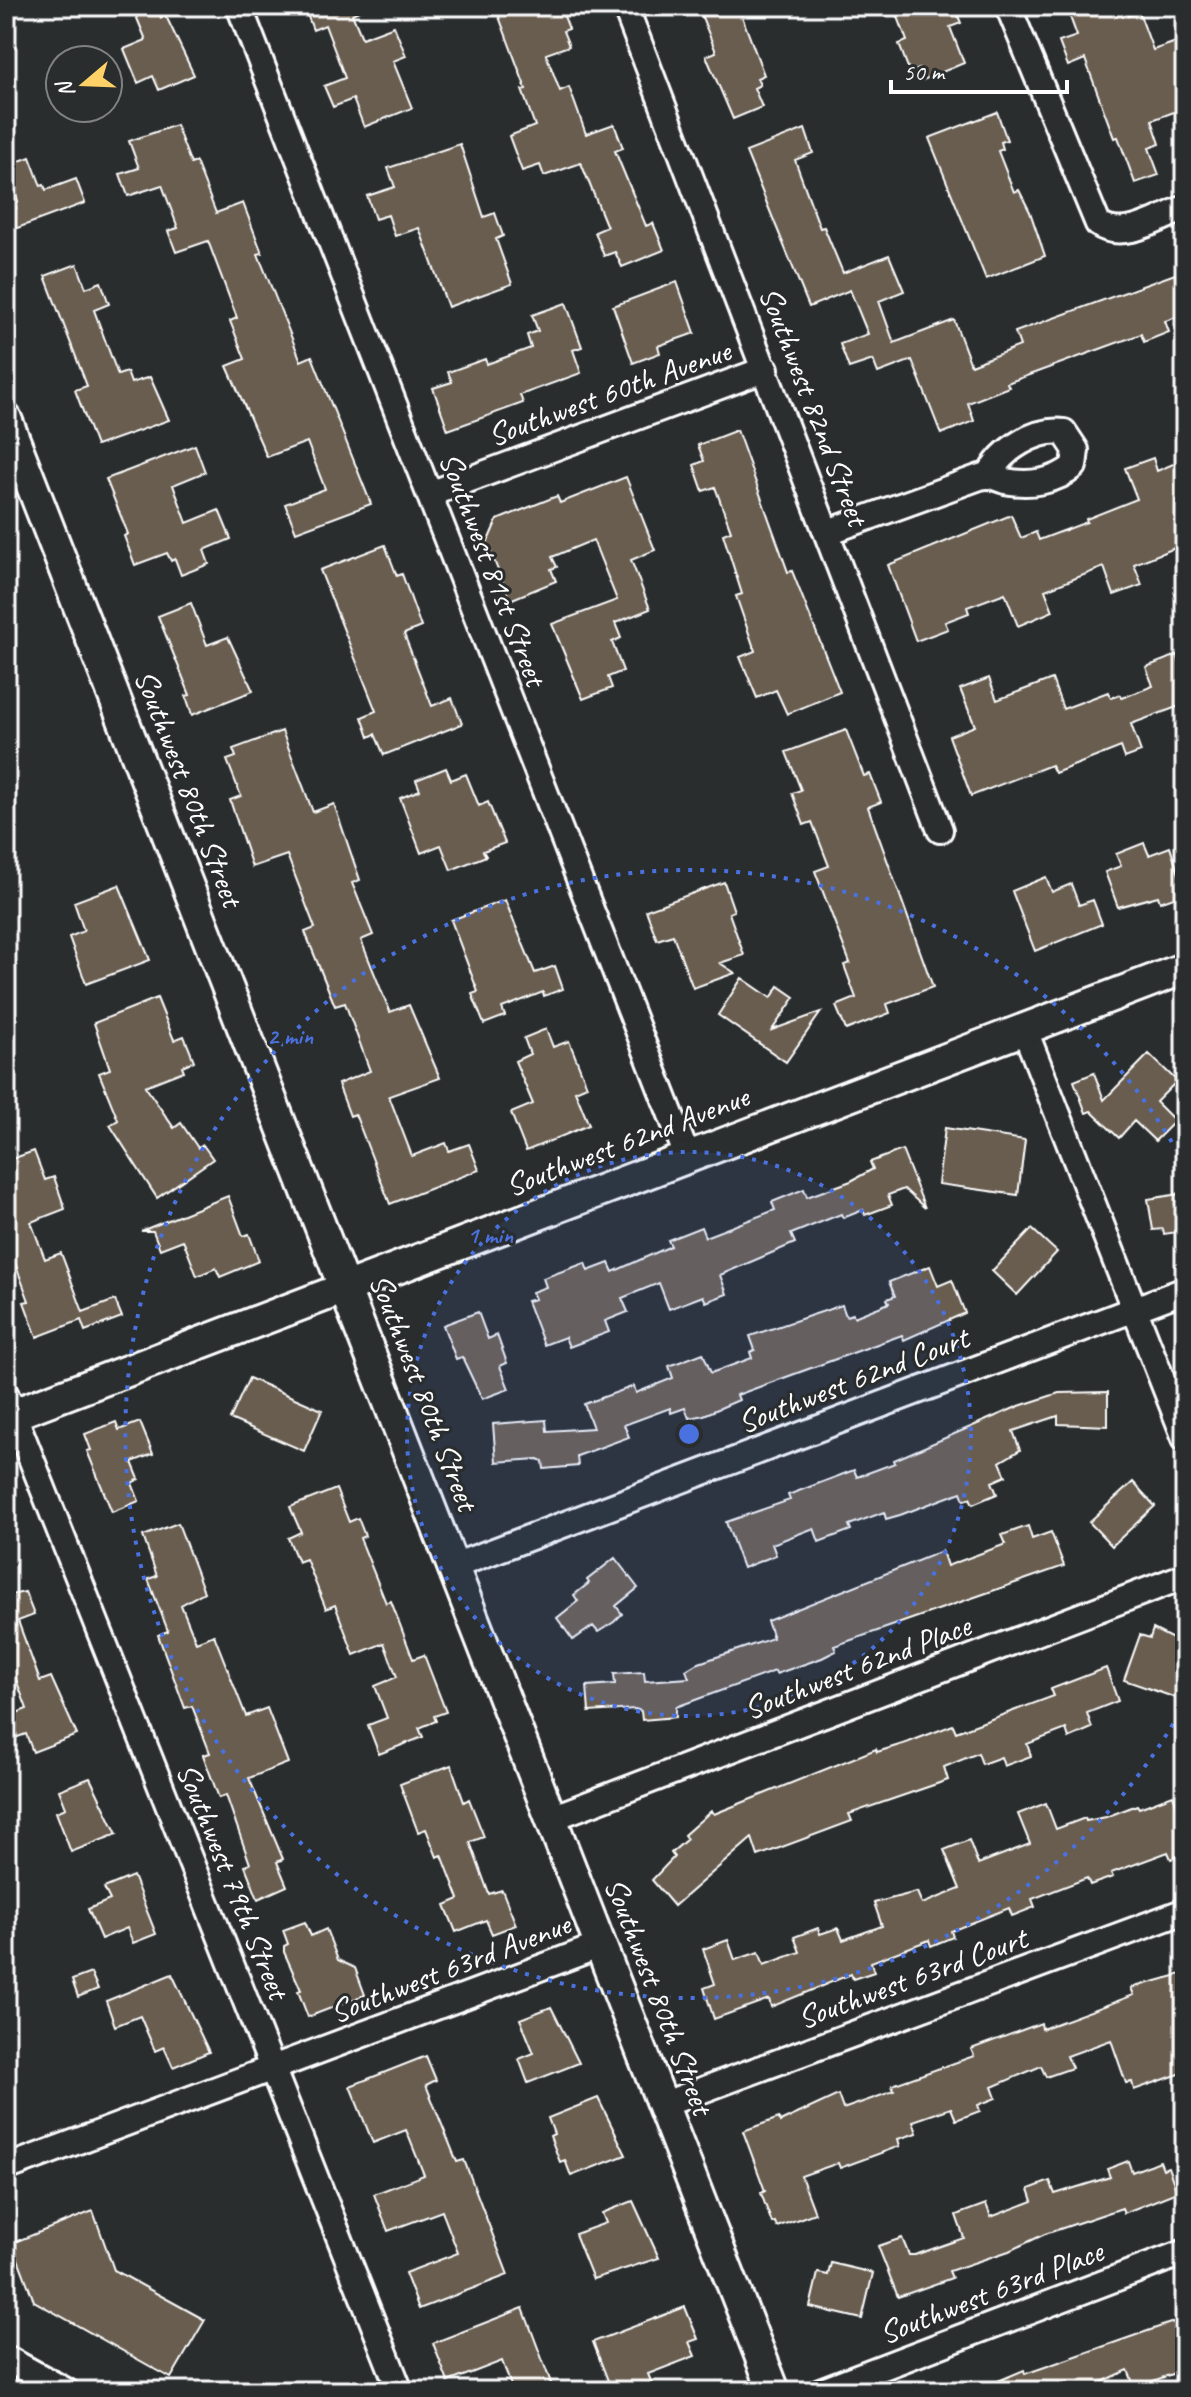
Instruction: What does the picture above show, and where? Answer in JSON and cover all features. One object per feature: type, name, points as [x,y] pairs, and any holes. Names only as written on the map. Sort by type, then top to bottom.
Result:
[{"type":"street","name":"Southwest 81st Street","points":[[239,6],[687,1156]]},
{"type":"street","name":"Southwest 82nd Street","points":[[625,6],[940,830]]},
{"type":"street","points":[[1008,6],[1089,211],[1106,230],[1121,232],[1185,208]]},
{"type":"street","name":"Southwest 60th Avenue","points":[[430,494],[766,369]]},
{"type":"street","name":"Southwest 80th Street","points":[[6,419],[774,2391]]},
{"type":"street","points":[[828,532],[990,474]]},
{"type":"street","name":"Southwest 62nd Avenue","points":[[9,1408],[345,1287],[1185,968]]},
{"type":"street","points":[[1024,1028],[1185,1438]]},
{"type":"street","name":"Southwest 62nd Court","points":[[454,1566],[1185,1290]]},
{"type":"street","name":"Southwest 79th Street","points":[[9,1408],[400,2391]]},
{"type":"street","name":"Southwest 62nd Place","points":[[552,1818],[1185,1576]]},
{"type":"street","name":"Southwest 63rd Court","points":[[662,2105],[1185,1911]]},
{"type":"street","name":"Southwest 63rd Avenue","points":[[6,2168],[601,1945]]},
{"type":"street","name":"Southwest 63rd Place","points":[[820,2391],[1185,2252]]},
{"type":"street","points":[[6,2358],[66,2391]]},
{"type":"building","points":[[157,6],[161,18],[166,16],[194,75],[159,90],[153,76],[138,83],[124,49],[146,40],[134,11]]},
{"type":"building","points":[[304,6],[370,6],[352,14],[362,38],[394,26],[406,56],[393,61],[412,108],[364,127],[353,99],[333,107],[324,86],[345,78],[325,25],[313,30]]},
{"type":"building","points":[[495,6],[560,6],[569,29],[563,31],[569,46],[546,54],[560,91],[569,87],[586,134],[614,124],[623,148],[615,151],[646,226],[653,223],[664,250],[622,267],[615,252],[604,256],[595,232],[607,227],[581,163],[544,176],[540,165],[522,171],[509,136],[535,126],[522,90],[526,89]]},
{"type":"building","points":[[701,6],[738,6],[764,75],[757,78],[760,85],[754,88],[762,107],[733,119],[706,56],[716,52],[700,12],[703,11]]},
{"type":"building","points":[[894,6],[954,6],[961,23],[950,27],[964,63],[923,80],[919,69],[910,73],[899,44],[907,41]]},
{"type":"building","points":[[1066,6],[1124,6],[1128,16],[1139,12],[1153,50],[1185,39],[1185,68],[1177,71],[1185,91],[1185,108],[1152,120],[1160,144],[1149,148],[1159,175],[1135,183],[1118,137],[1114,138],[1085,59],[1068,66],[1059,42],[1077,36]]},
{"type":"building","points":[[997,112],[1007,140],[1001,142],[1003,149],[998,151],[1014,192],[1019,190],[1030,212],[1045,256],[986,279],[929,138]]},
{"type":"building","points":[[176,125],[191,164],[196,162],[216,213],[243,203],[262,253],[258,254],[301,361],[312,356],[371,504],[296,532],[285,504],[325,489],[307,442],[267,457],[227,366],[245,359],[230,321],[237,318],[208,241],[176,252],[168,231],[178,228],[162,185],[128,196],[120,174],[139,168],[129,141]]},
{"type":"building","points":[[805,129],[813,153],[795,160],[820,228],[824,227],[843,273],[889,255],[904,291],[879,301],[894,343],[954,320],[971,365],[1020,346],[1015,332],[1175,274],[1185,301],[1185,314],[1165,321],[1169,332],[1144,342],[1141,334],[1007,383],[1009,387],[968,403],[974,421],[941,434],[912,360],[878,373],[873,360],[849,368],[840,344],[868,334],[850,290],[809,307],[746,152]]},
{"type":"building","points":[[460,144],[484,217],[495,213],[503,236],[496,239],[512,284],[448,307],[419,228],[395,236],[388,215],[375,219],[367,196],[395,187],[388,168]]},
{"type":"building","points":[[30,157],[41,186],[44,185],[46,190],[76,179],[85,203],[12,230],[6,212],[16,208],[14,204],[18,202],[6,166]]},
{"type":"building","points":[[77,264],[86,288],[101,282],[109,304],[94,310],[118,375],[127,372],[131,383],[150,377],[169,420],[96,446],[75,390],[87,386],[45,276]]},
{"type":"building","points":[[677,282],[695,333],[658,346],[660,353],[633,363],[613,306]]},
{"type":"building","points":[[566,303],[582,347],[573,350],[581,373],[520,395],[523,403],[448,430],[433,388],[452,382],[448,372],[485,359],[487,364],[531,348],[527,335],[538,331],[532,315]]},
{"type":"building","points":[[737,430],[788,572],[792,571],[840,692],[787,714],[776,690],[757,698],[740,657],[755,651],[736,596],[742,594],[723,534],[731,531],[715,487],[703,491],[694,465],[704,461],[698,445]]},
{"type":"building","points":[[195,445],[205,472],[173,485],[187,523],[219,510],[231,539],[204,550],[209,564],[181,575],[175,559],[171,561],[167,553],[135,565],[124,536],[128,534],[106,479]]},
{"type":"building","points":[[1153,458],[1157,471],[1185,459],[1185,544],[1134,564],[1142,585],[1114,595],[1104,567],[1045,590],[1053,611],[1018,626],[1005,593],[967,607],[969,613],[945,622],[948,629],[916,641],[888,565],[1011,515],[1021,538],[1036,532],[1039,540],[1087,522],[1086,519],[1137,499],[1125,468]]},
{"type":"building","points":[[626,477],[655,550],[631,560],[650,609],[615,623],[621,638],[612,642],[623,671],[608,677],[612,688],[583,699],[552,624],[617,600],[593,540],[552,557],[557,567],[551,569],[556,581],[510,600],[487,543],[497,520],[557,496],[560,503]]},
{"type":"building","points":[[385,545],[397,576],[402,574],[421,627],[404,634],[432,706],[452,698],[462,724],[384,755],[375,734],[369,737],[362,717],[376,711],[320,570]]},
{"type":"building","points":[[191,603],[207,645],[228,637],[253,691],[192,715],[186,696],[190,695],[158,616]]},
{"type":"building","points":[[1177,655],[1181,666],[1185,664],[1185,704],[1131,724],[1141,752],[1125,758],[1121,747],[1055,773],[1051,765],[971,796],[949,736],[975,726],[960,689],[989,678],[997,700],[1052,679],[1063,709],[1108,692],[1111,698],[1120,695],[1122,698],[1153,686],[1146,667]]},
{"type":"building","points":[[846,730],[864,776],[870,774],[881,802],[868,807],[933,987],[887,1004],[890,1013],[846,1030],[836,1006],[856,998],[844,965],[850,963],[815,871],[829,866],[812,822],[804,825],[792,793],[801,790],[786,752]]},
{"type":"building","points":[[282,731],[313,812],[334,804],[360,880],[352,883],[373,935],[361,940],[390,1012],[409,1005],[440,1078],[389,1096],[412,1156],[446,1143],[449,1151],[469,1144],[479,1170],[390,1204],[355,1114],[350,1116],[338,1084],[370,1071],[345,1003],[335,1006],[305,932],[315,928],[287,855],[252,867],[230,800],[241,796],[227,760],[236,757],[233,749]]},
{"type":"building","points":[[446,768],[451,780],[466,774],[479,806],[488,802],[505,843],[483,851],[486,856],[451,870],[441,845],[421,853],[400,798],[420,790],[416,780]]},
{"type":"building","points":[[1144,843],[1149,855],[1170,847],[1185,893],[1160,902],[1158,896],[1118,907],[1105,872],[1121,866],[1116,854]]},
{"type":"building","points":[[1046,877],[1052,892],[1071,884],[1079,905],[1093,900],[1102,924],[1035,951],[1012,891]]},
{"type":"building","points":[[724,882],[734,911],[729,913],[744,955],[720,963],[735,973],[693,988],[673,935],[657,940],[646,910]]},
{"type":"building","points":[[119,885],[150,960],[86,984],[69,937],[84,931],[74,902]]},
{"type":"building","points":[[505,900],[535,973],[555,966],[563,989],[544,996],[543,992],[502,1008],[505,1016],[484,1024],[472,994],[478,992],[451,920]]},
{"type":"building","points":[[742,978],[771,998],[779,986],[795,997],[772,1030],[821,1012],[786,1062],[718,1015]]},
{"type":"building","points":[[157,998],[174,1040],[184,1036],[194,1061],[182,1066],[184,1071],[145,1086],[174,1128],[181,1123],[198,1148],[203,1145],[213,1159],[157,1198],[110,1125],[118,1120],[99,1073],[110,1069],[94,1023]]},
{"type":"building","points":[[546,1029],[553,1047],[569,1041],[587,1086],[575,1091],[589,1125],[526,1151],[511,1113],[533,1104],[515,1061],[530,1054],[524,1038]]},
{"type":"building","points":[[1149,1054],[1177,1081],[1156,1102],[1175,1121],[1155,1141],[1134,1121],[1119,1138],[1091,1111],[1086,1113],[1074,1081],[1094,1073],[1104,1100]]},
{"type":"building","points":[[945,1128],[1025,1140],[1018,1195],[938,1184]]},
{"type":"building","points":[[902,1150],[925,1208],[904,1189],[888,1195],[892,1205],[865,1215],[863,1210],[843,1218],[841,1214],[791,1234],[795,1243],[720,1275],[727,1294],[706,1302],[703,1296],[669,1309],[659,1283],[622,1298],[628,1312],[605,1321],[609,1332],[569,1347],[565,1337],[544,1345],[527,1301],[535,1299],[532,1292],[546,1287],[543,1278],[585,1263],[588,1271],[609,1263],[613,1272],[671,1246],[668,1240],[701,1227],[705,1237],[775,1210],[772,1202],[804,1189],[807,1197],[851,1181],[873,1169],[870,1162]]},
{"type":"building","points":[[34,1151],[45,1180],[54,1177],[65,1209],[31,1222],[45,1259],[61,1253],[83,1312],[115,1300],[122,1317],[85,1331],[81,1320],[37,1337],[24,1302],[29,1301],[12,1255],[6,1257],[6,1161]]},
{"type":"building","points":[[1185,1193],[1185,1231],[1164,1234],[1163,1229],[1153,1230],[1148,1199]]},
{"type":"building","points":[[228,1196],[243,1236],[249,1234],[259,1261],[220,1277],[216,1268],[197,1276],[183,1240],[160,1249],[153,1231],[141,1231]]},
{"type":"building","points":[[1032,1229],[1057,1252],[1017,1295],[992,1271]]},
{"type":"building","points":[[930,1266],[938,1286],[952,1280],[965,1313],[904,1340],[902,1335],[737,1395],[739,1400],[704,1415],[689,1418],[685,1408],[671,1413],[670,1408],[624,1425],[629,1437],[577,1456],[578,1466],[544,1469],[543,1461],[537,1459],[496,1462],[493,1424],[546,1420],[547,1431],[593,1428],[584,1404],[634,1386],[636,1393],[673,1378],[669,1366],[703,1353],[711,1373],[752,1358],[750,1352],[755,1350],[750,1336],[842,1305],[846,1316],[853,1314],[854,1317],[889,1303],[887,1299],[895,1296],[889,1282]]},
{"type":"building","points":[[478,1312],[488,1339],[497,1335],[507,1363],[500,1366],[509,1389],[482,1399],[462,1357],[456,1359],[443,1325]]},
{"type":"building","points":[[249,1378],[322,1410],[304,1451],[230,1419]]},
{"type":"building","points":[[1108,1392],[1108,1426],[1058,1424],[1058,1416],[1013,1431],[1020,1450],[1000,1462],[1006,1476],[992,1482],[997,1494],[973,1504],[970,1498],[964,1500],[961,1492],[886,1519],[884,1512],[849,1525],[851,1530],[819,1542],[814,1528],[772,1544],[776,1555],[743,1568],[726,1522],[790,1500],[788,1495],[854,1470],[857,1477],[895,1463],[894,1460],[1019,1406],[1059,1393]]},
{"type":"building","points":[[116,1422],[119,1430],[140,1422],[153,1454],[132,1462],[139,1479],[132,1483],[139,1501],[112,1512],[87,1451],[91,1450],[85,1434]]},
{"type":"building","points":[[1133,1482],[1155,1506],[1112,1546],[1089,1522]]},
{"type":"building","points":[[336,1489],[349,1522],[358,1518],[365,1536],[360,1538],[386,1603],[391,1601],[413,1659],[424,1655],[446,1712],[434,1716],[436,1721],[419,1728],[423,1737],[379,1754],[368,1725],[387,1718],[375,1686],[397,1677],[384,1643],[354,1655],[335,1605],[326,1609],[306,1559],[298,1562],[288,1538],[301,1532],[290,1507]]},
{"type":"building","points":[[178,1523],[204,1592],[181,1605],[196,1642],[214,1635],[246,1716],[267,1708],[288,1763],[249,1778],[283,1859],[277,1862],[287,1886],[258,1899],[245,1866],[250,1864],[226,1795],[219,1798],[203,1755],[210,1753],[192,1706],[185,1708],[158,1635],[168,1631],[148,1579],[157,1576],[143,1536]]},
{"type":"building","points":[[1028,1526],[1032,1539],[1051,1532],[1064,1566],[834,1646],[836,1651],[822,1658],[776,1674],[775,1671],[676,1707],[676,1717],[642,1720],[641,1711],[635,1709],[589,1712],[587,1686],[615,1684],[614,1674],[644,1672],[645,1681],[689,1678],[686,1670],[696,1664],[773,1638],[767,1621],[942,1551],[947,1566],[1006,1544],[1002,1535]]},
{"type":"building","points":[[615,1558],[638,1588],[616,1606],[622,1614],[614,1622],[598,1632],[593,1626],[573,1640],[557,1618],[578,1601],[574,1595],[589,1583],[587,1580]]},
{"type":"building","points":[[25,1592],[34,1615],[18,1621],[40,1681],[51,1677],[77,1735],[33,1752],[26,1734],[6,1741],[6,1717],[27,1709],[14,1674],[6,1677],[6,1596]]},
{"type":"building","points":[[1153,1629],[1185,1645],[1185,1701],[1124,1680],[1140,1635],[1150,1638]]},
{"type":"building","points":[[1106,1668],[1118,1701],[1087,1713],[1092,1728],[1069,1738],[1066,1729],[1027,1744],[1031,1756],[1004,1766],[1001,1757],[982,1764],[978,1753],[944,1767],[948,1780],[849,1814],[852,1821],[758,1856],[752,1838],[674,1906],[652,1880],[674,1857],[671,1853],[687,1839],[684,1835],[711,1811],[714,1814],[876,1749],[877,1752],[906,1743],[953,1725],[956,1732],[1054,1696],[1051,1689]]},
{"type":"building","points":[[451,1765],[464,1802],[469,1799],[484,1837],[470,1842],[489,1894],[502,1890],[516,1925],[492,1934],[486,1920],[456,1932],[445,1905],[459,1899],[442,1855],[437,1857],[426,1829],[418,1832],[400,1784]]},
{"type":"building","points":[[90,1778],[117,1834],[71,1852],[56,1812],[66,1808],[59,1790]]},
{"type":"building","points":[[1173,1795],[1185,1828],[1185,1854],[1171,1859],[1168,1852],[1111,1873],[1113,1877],[1090,1885],[1087,1878],[1032,1899],[1035,1907],[1012,1916],[1009,1908],[951,1931],[953,1937],[931,1946],[929,1940],[871,1962],[874,1972],[853,1979],[851,1974],[771,2007],[769,1999],[714,2019],[704,1988],[715,1984],[703,1949],[728,1940],[735,1960],[759,1952],[764,1965],[800,1952],[794,1937],[818,1928],[820,1934],[838,1928],[843,1940],[882,1926],[874,1903],[917,1892],[922,1904],[960,1889],[944,1850],[969,1840],[978,1864],[1030,1844],[1018,1814],[1046,1803],[1056,1829],[1085,1818],[1086,1821],[1106,1817],[1137,1805],[1139,1808]]},
{"type":"building","points":[[133,1876],[156,1934],[133,1943],[127,1928],[101,1939],[88,1909],[110,1900],[104,1888]]},
{"type":"building","points":[[305,1922],[311,1936],[326,1929],[338,1960],[355,1968],[365,1995],[308,2017],[298,1991],[301,1990],[284,1952],[284,1946],[288,1944],[283,1930]]},
{"type":"building","points":[[91,1973],[98,1989],[78,1997],[72,1980]]},
{"type":"building","points":[[1185,1973],[1185,2072],[1134,2090],[1132,2082],[1126,2083],[1111,2040],[1067,2056],[1072,2068],[1046,2077],[1041,2066],[992,2087],[996,2098],[978,2105],[980,2111],[956,2120],[951,2108],[913,2121],[917,2133],[898,2139],[900,2146],[840,2168],[838,2163],[801,2176],[815,2213],[777,2227],[775,2222],[772,2223],[761,2193],[765,2191],[743,2131],[779,2118],[780,2122],[838,2095],[843,2109],[894,2091],[892,2085],[974,2056],[971,2049],[1041,2023],[1042,2029],[1134,1995],[1131,1988]]},
{"type":"building","points":[[172,1974],[209,2052],[173,2067],[164,2047],[155,2051],[140,2016],[115,2026],[106,2001]]},
{"type":"building","points":[[551,2007],[579,2063],[528,2083],[519,2059],[534,2053],[520,2019]]},
{"type":"building","points":[[426,2056],[436,2080],[426,2085],[457,2162],[464,2160],[508,2275],[419,2309],[405,2273],[458,2253],[442,2211],[388,2231],[374,2194],[424,2175],[406,2130],[373,2143],[350,2086]]},
{"type":"building","points":[[598,2098],[626,2155],[571,2176],[565,2160],[560,2162],[550,2136],[554,2134],[548,2118]]},
{"type":"building","points":[[1128,2161],[1132,2172],[1160,2161],[1163,2169],[1168,2167],[1177,2192],[1124,2213],[1122,2208],[1045,2234],[1009,2251],[949,2271],[952,2278],[898,2297],[878,2246],[902,2238],[909,2255],[915,2255],[964,2238],[956,2215],[986,2204],[991,2217],[1033,2201],[1029,2189],[1050,2181],[1055,2194],[1110,2177],[1107,2169]]},
{"type":"building","points":[[633,2201],[659,2258],[593,2279],[575,2234],[606,2223],[602,2213]]},
{"type":"building","points":[[93,2211],[114,2270],[205,2320],[171,2378],[34,2301],[12,2243]]},
{"type":"building","points":[[831,2263],[873,2273],[862,2319],[810,2307],[818,2273],[828,2275]]},
{"type":"building","points":[[685,2307],[698,2339],[689,2342],[695,2356],[648,2374],[655,2391],[612,2391],[593,2342]]},
{"type":"building","points":[[523,2308],[554,2391],[513,2391],[502,2361],[448,2382],[433,2343]]},
{"type":"building","points":[[1179,2320],[1185,2337],[1185,2369],[1135,2388],[1128,2370],[1082,2391],[974,2391],[1024,2370],[1025,2374]]}]
